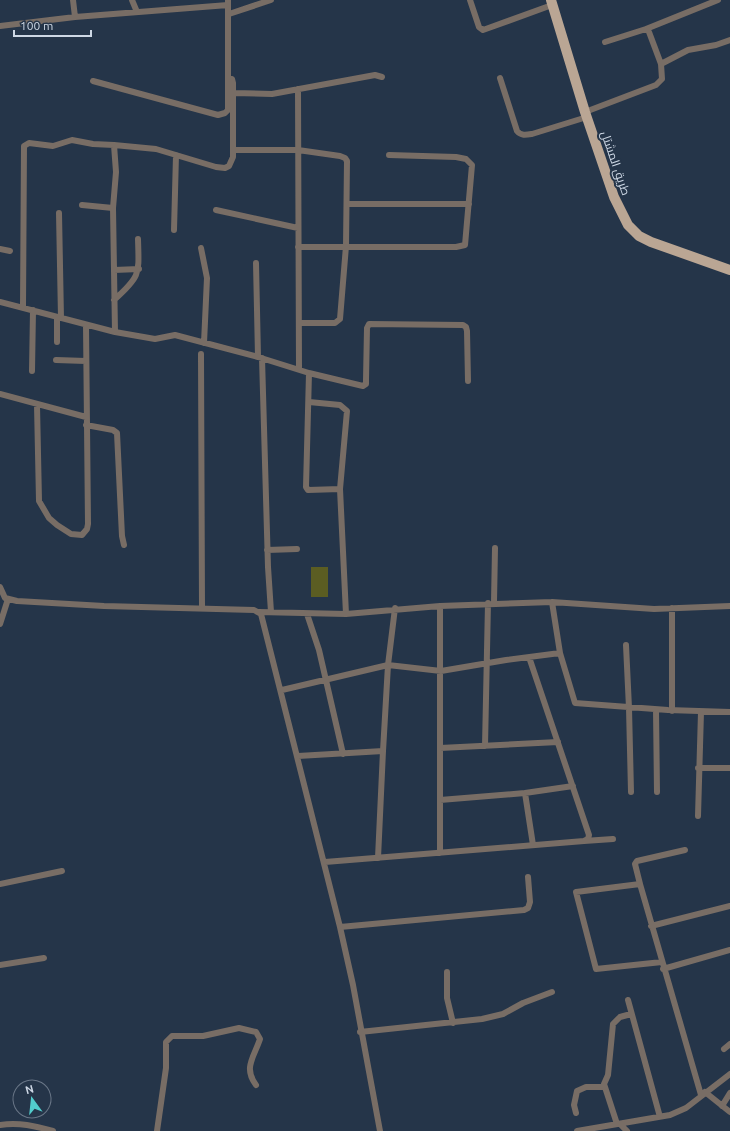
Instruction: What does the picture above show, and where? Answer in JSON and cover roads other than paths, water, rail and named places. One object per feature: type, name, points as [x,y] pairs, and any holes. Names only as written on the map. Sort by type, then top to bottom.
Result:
[{"type":"main road","name":"طريق المشتل","points":[[552,2],[610,188],[628,225],[639,236],[651,242],[730,270]]},
{"type":"street","points":[[73,0],[75,17]]},
{"type":"street","points":[[132,0],[137,12]]},
{"type":"street","points":[[229,14],[271,0]]},
{"type":"street","points":[[470,0],[479,27],[483,30],[552,2]]},
{"type":"street","points":[[605,42],[646,30],[718,0]]},
{"type":"street","points":[[0,26],[228,2],[229,78],[228,110],[225,113],[218,114],[93,81]]},
{"type":"street","points":[[500,78],[516,131],[523,135],[532,134],[586,115],[656,85],[662,79],[661,64],[649,32],[646,30]]},
{"type":"street","points":[[661,64],[688,50],[716,45],[730,40]]},
{"type":"street","points":[[233,93],[272,94],[375,75],[382,77]]},
{"type":"street","points":[[23,308],[24,146],[29,143],[52,146],[72,140],[93,144],[156,149],[224,168],[232,162],[233,150],[233,81],[229,78]]},
{"type":"street","points":[[298,89],[299,369]]},
{"type":"street","points":[[114,145],[116,172],[113,208],[115,332]]},
{"type":"street","points":[[233,150],[298,150],[346,158],[346,246],[340,319],[335,323],[299,323]]},
{"type":"street","points":[[174,230],[176,155]]},
{"type":"street","points":[[298,247],[463,246],[467,241],[472,165],[466,159],[440,155],[389,155]]},
{"type":"street","points":[[347,204],[469,204]]},
{"type":"street","points":[[82,205],[113,208]]},
{"type":"street","points":[[216,210],[298,228]]},
{"type":"street","points":[[57,342],[59,317],[59,213]]},
{"type":"street","points":[[114,300],[132,282],[139,269],[138,239]]},
{"type":"street","points":[[201,248],[207,278],[204,343]]},
{"type":"street","points":[[0,249],[10,252]]},
{"type":"street","points":[[256,263],[267,550],[271,612]]},
{"type":"street","points":[[114,270],[139,269]]},
{"type":"street","points":[[0,302],[115,332],[155,339],[175,335],[358,385],[366,384],[366,328],[369,324],[463,325],[466,327],[467,331],[468,380]]},
{"type":"street","points":[[32,371],[33,310]]},
{"type":"street","points":[[37,405],[39,500],[52,521],[75,535],[82,535],[88,529],[86,325]]},
{"type":"street","points":[[202,354],[202,608]]},
{"type":"street","points":[[56,360],[86,361]]},
{"type":"street","points":[[310,373],[306,487],[308,490],[340,490]]},
{"type":"street","points":[[0,394],[86,417]]},
{"type":"street","points":[[309,402],[340,406],[348,411],[340,490],[346,614]]},
{"type":"street","points":[[86,425],[113,430],[117,433],[122,536],[124,545]]},
{"type":"street","points":[[485,746],[486,663],[495,548]]},
{"type":"street","points":[[267,550],[297,549]]},
{"type":"street","points":[[0,587],[4,599],[0,624]]},
{"type":"street","points":[[4,599],[104,606],[254,610],[259,612],[307,614],[346,614],[395,608],[491,603],[552,602],[654,609],[730,606]]},
{"type":"street","points":[[552,602],[560,653],[575,703],[672,711],[730,712]]},
{"type":"street","points":[[440,606],[440,853]]},
{"type":"street","points":[[378,858],[388,665],[395,608]]},
{"type":"street","points":[[672,608],[672,711]]},
{"type":"street","points":[[259,612],[261,614],[282,690],[325,862],[353,985],[360,1032],[380,1131]]},
{"type":"street","points":[[307,614],[327,680],[343,754]]},
{"type":"street","points":[[626,645],[631,792]]},
{"type":"street","points":[[282,690],[388,665],[441,671],[560,653]]},
{"type":"street","points":[[530,657],[589,835],[588,839],[584,841]]},
{"type":"street","points":[[656,710],[657,792]]},
{"type":"street","points":[[698,816],[698,768],[701,712]]},
{"type":"street","points":[[440,748],[558,742]]},
{"type":"street","points":[[298,756],[383,752]]},
{"type":"street","points":[[698,768],[730,768]]},
{"type":"street","points":[[440,800],[525,793],[573,786]]},
{"type":"street","points":[[525,793],[533,845]]},
{"type":"street","points":[[325,862],[613,839]]},
{"type":"street","points":[[685,850],[637,861],[635,864],[662,965],[703,1094],[730,1112]]},
{"type":"street","points":[[0,884],[62,871]]},
{"type":"street","points":[[340,927],[524,910],[528,908],[530,902],[528,877]]},
{"type":"street","points":[[640,884],[576,892],[595,967],[598,970],[662,965],[730,950]]},
{"type":"street","points":[[651,926],[730,906]]},
{"type":"street","points":[[0,965],[44,958]]},
{"type":"street","points":[[447,972],[447,998],[453,1023]]},
{"type":"street","points":[[360,1032],[453,1023],[496,1016],[552,992]]},
{"type":"street","points":[[628,1000],[660,1118]]},
{"type":"street","points":[[627,1131],[619,1124],[604,1087],[604,1081],[608,1075],[613,1024],[620,1017],[631,1014]]},
{"type":"street","points":[[157,1131],[166,1068],[166,1042],[172,1036],[203,1036],[239,1028],[256,1032],[260,1039],[250,1063],[249,1071],[250,1078],[256,1085]]},
{"type":"street","points":[[724,1049],[730,1044]]},
{"type":"street","points":[[577,1131],[660,1118],[680,1111],[729,1076]]},
{"type":"street","points":[[576,1113],[575,1099],[578,1091],[586,1087],[604,1087]]},
{"type":"street","points":[[722,1106],[730,1094]]},
{"type":"street","points":[[0,1125],[19,1123],[35,1125],[53,1131]]}]
